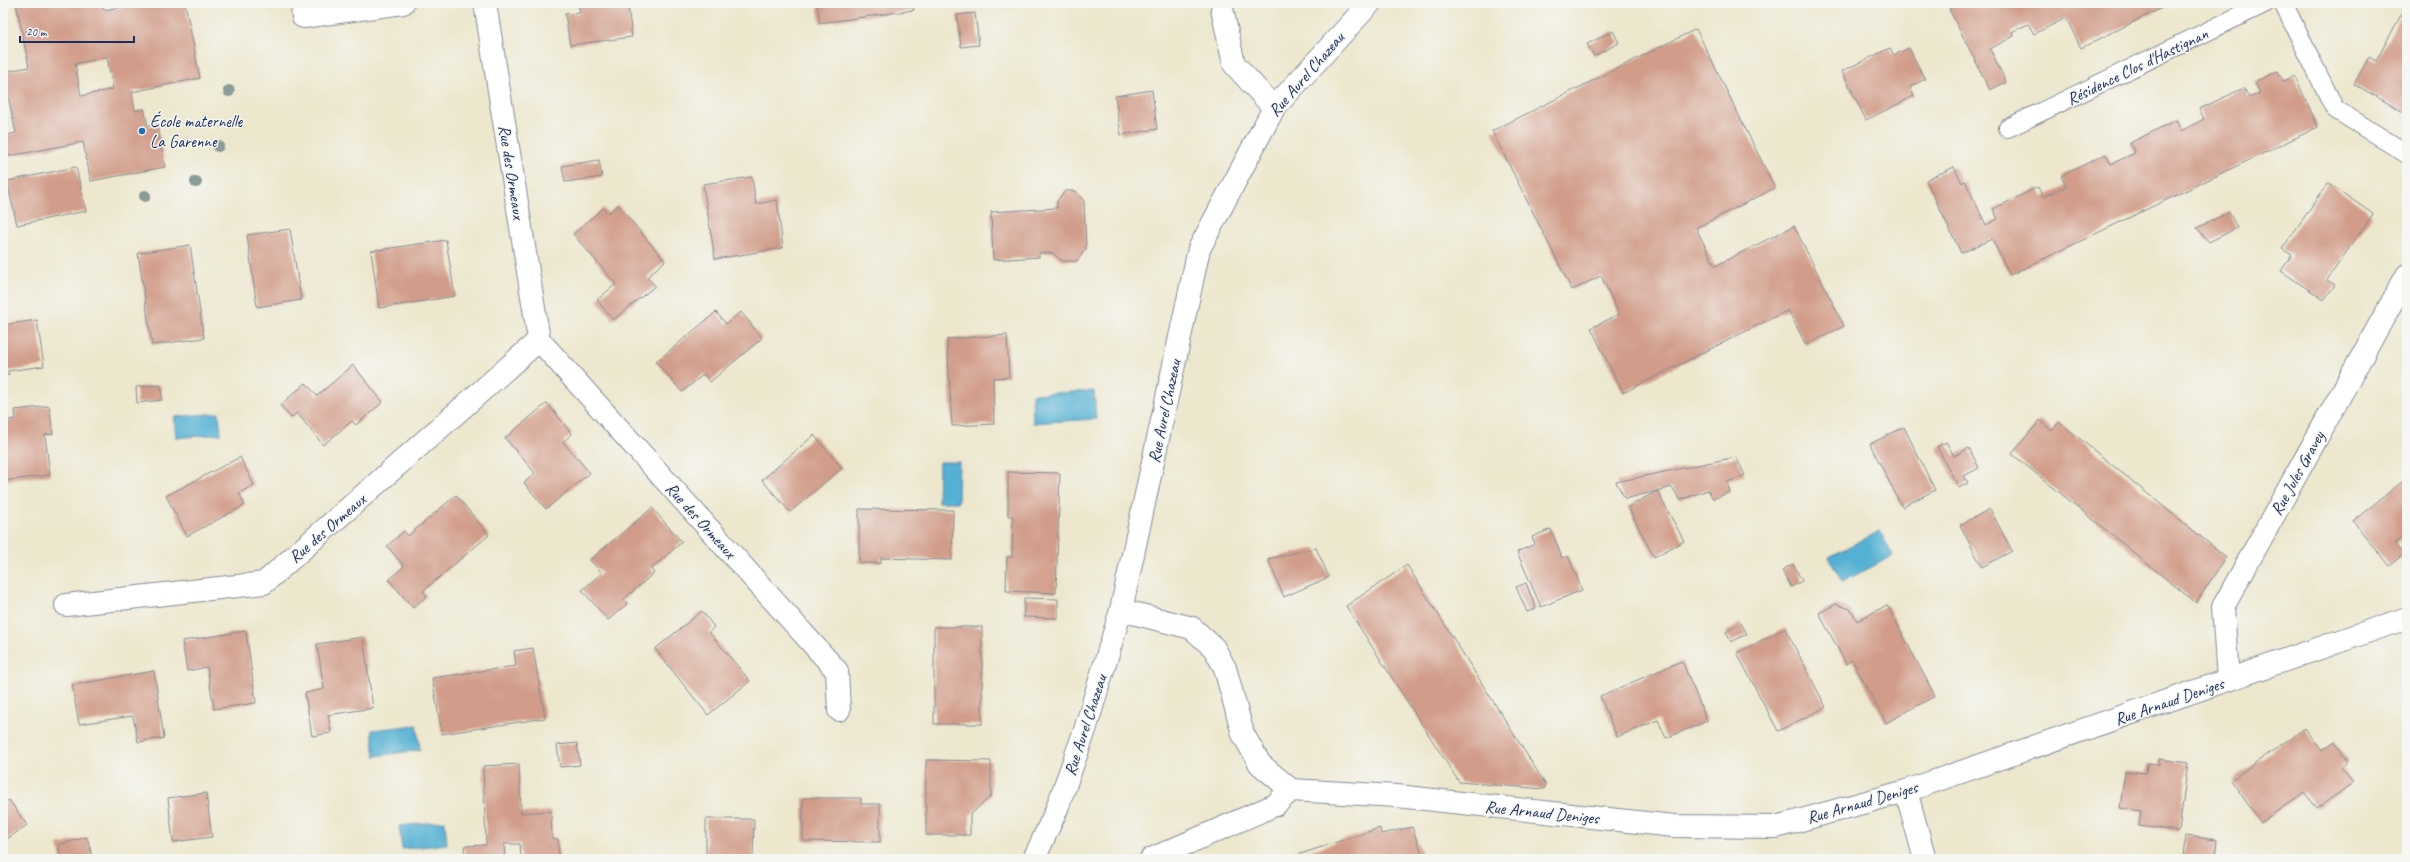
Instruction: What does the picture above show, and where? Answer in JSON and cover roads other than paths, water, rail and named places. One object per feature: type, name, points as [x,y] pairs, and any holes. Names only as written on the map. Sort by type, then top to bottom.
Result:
[{"type":"street","points":[[302,3],[303,17],[403,3]]},
{"type":"street","name":"Rue des Ormeaux","points":[[485,3],[539,340],[837,671],[839,710]]},
{"type":"street","points":[[1223,3],[1222,9],[1234,64],[1274,108]]},
{"type":"street","name":"Rue Aurel Chazeau","points":[[1034,859],[1056,811],[1072,767],[1121,610],[1199,249],[1265,121],[1274,108],[1370,3]]},
{"type":"street","name":"Rue Jules Gravey","points":[[2228,680],[2222,607],[2407,275]]},
{"type":"street","name":"Rue des Ormeaux","points":[[66,605],[264,584],[539,340]]},
{"type":"street","points":[[1121,610],[1192,628],[1214,648],[1225,668],[1242,734],[1260,764],[1291,790],[1274,805],[1151,859]]},
{"type":"street","name":"Rue Arnaud Deniges","points":[[1291,790],[1397,796],[1674,826],[1776,827],[1906,791],[2407,618]]},
{"type":"street","points":[[1906,791],[1926,859]]},
{"type":"lane","name":"Résidence Clos d'Hastignan","points":[[2008,128],[2266,3]]},
{"type":"lane","points":[[2283,3],[2335,109],[2407,154]]},
{"type":"water","points":[[1094,391],[1096,419],[1033,423],[1032,394]]},
{"type":"water","points":[[219,413],[221,434],[176,438],[174,417]]},
{"type":"water","points":[[939,462],[959,462],[958,502],[938,502]]},
{"type":"water","points":[[1880,531],[1893,556],[1842,582],[1829,557]]},
{"type":"water","points":[[417,725],[420,750],[375,756],[372,730]]},
{"type":"water","points":[[445,821],[447,844],[402,849],[399,826]]},
{"type":"place","name":"École maternelle La Garenne","points":[[142,131]]}]
